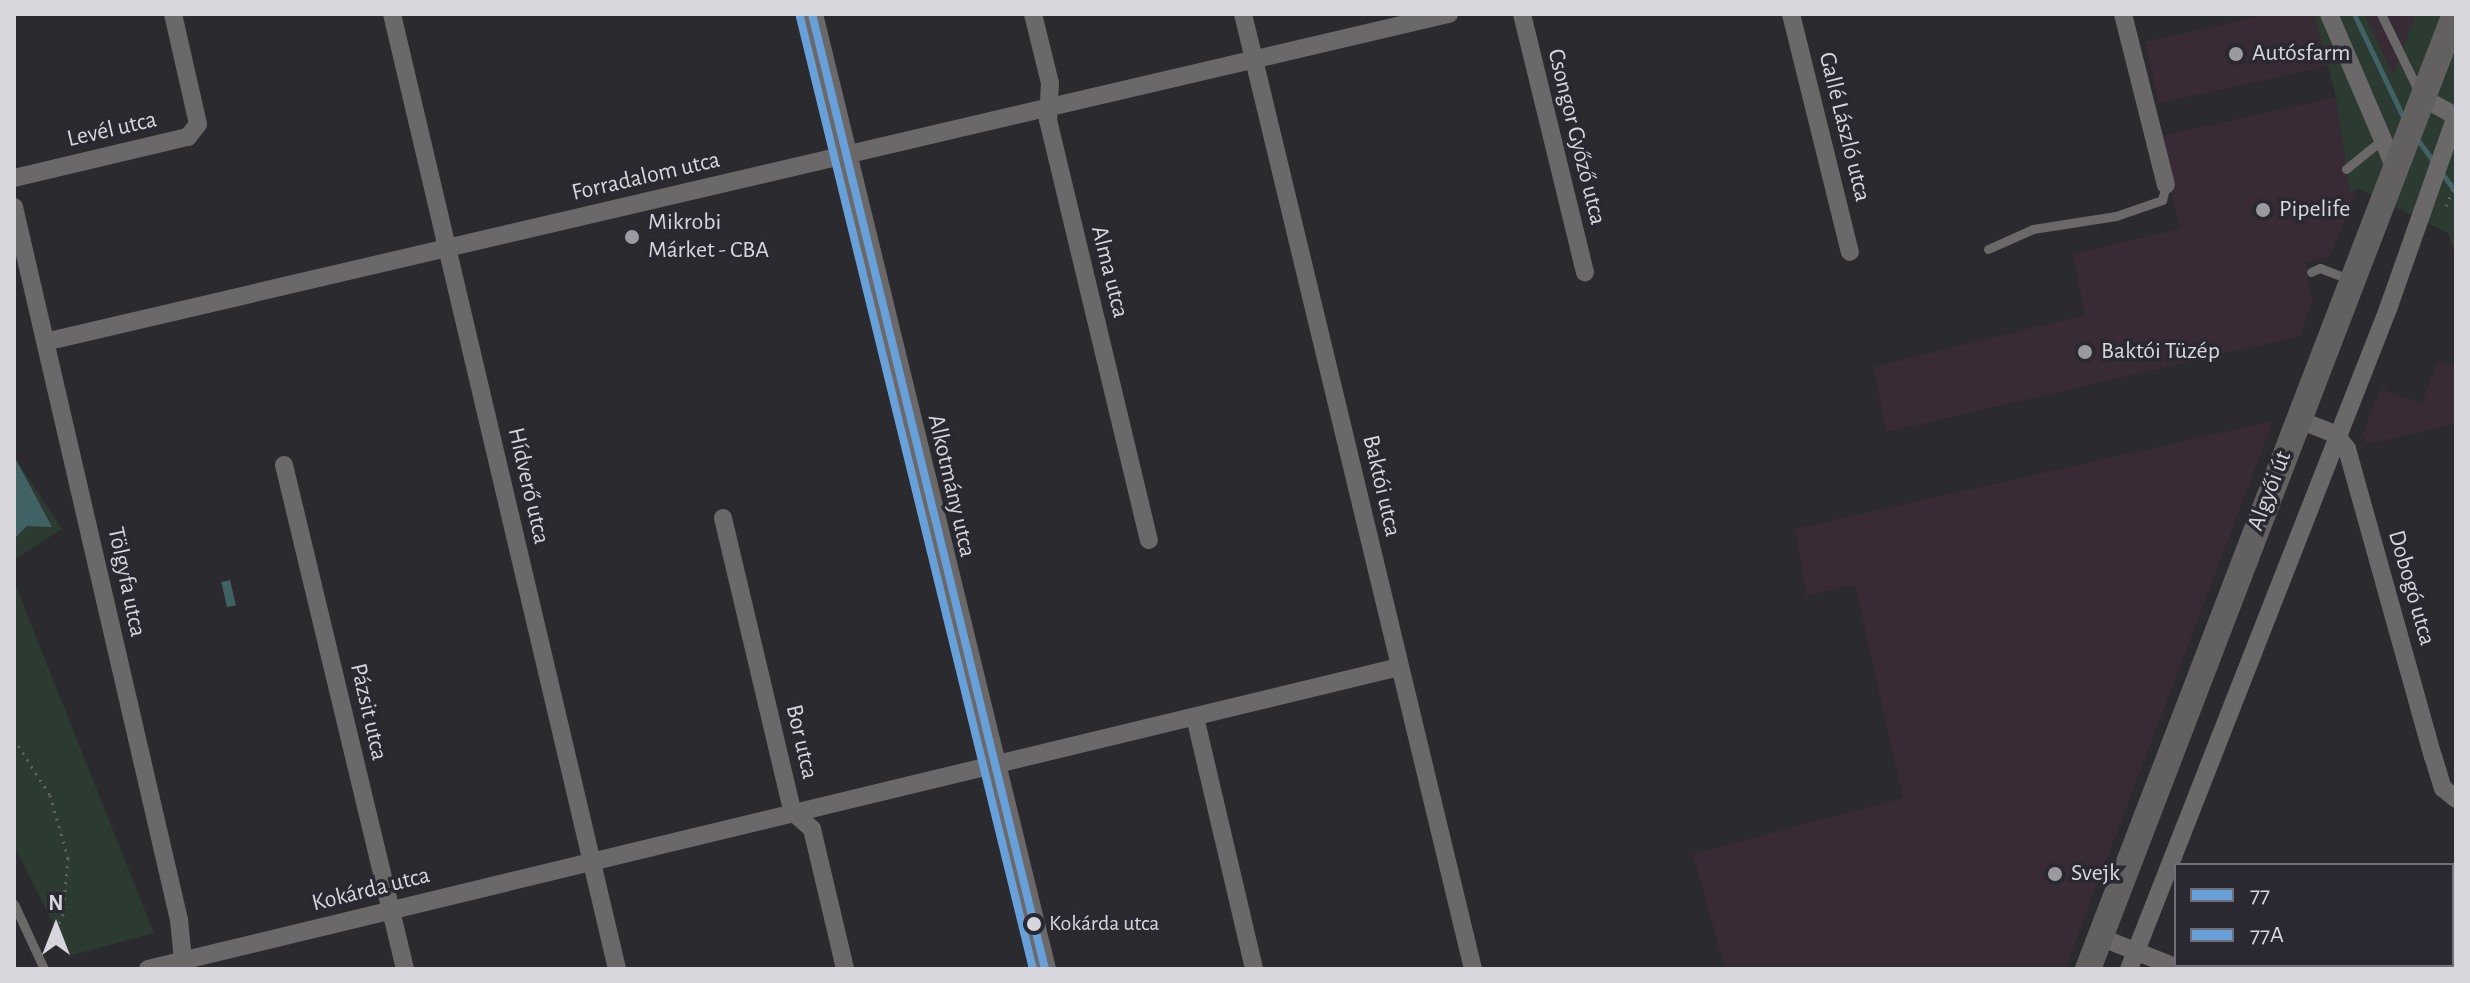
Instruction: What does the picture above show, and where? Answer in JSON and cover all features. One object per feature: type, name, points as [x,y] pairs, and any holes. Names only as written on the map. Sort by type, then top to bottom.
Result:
[{"type":"main road","name":"Algyői út","points":[[2088,969],[2352,280],[2393,152],[2421,102],[2455,14]]},
{"type":"street","name":"Levél utca","points":[[14,178],[188,137],[198,124],[173,14]]},
{"type":"street","name":"Hídverő utca","points":[[392,14],[617,969]]},
{"type":"street","name":"Alkotmány utca","points":[[812,14],[1045,969]]},
{"type":"street","name":"Alma utca","points":[[1033,14],[1050,83],[1048,120],[1149,540]]},
{"type":"street","name":"Baktói utca","points":[[1243,14],[1473,969]]},
{"type":"street","name":"Forradalom utca","points":[[49,341],[1253,57],[1449,14]]},
{"type":"street","name":"Csongor Győző utca","points":[[1522,14],[1585,272]]},
{"type":"street","name":"Gallé László utca","points":[[1791,14],[1850,252]]},
{"type":"street","points":[[2123,14],[2166,185]]},
{"type":"street","points":[[2329,14],[2393,152]]},
{"type":"street","points":[[2421,102],[2456,116]]},
{"type":"street","name":"Algyői út","points":[[2132,960],[2318,477],[2388,309],[2429,183],[2456,116]]},
{"type":"street","name":"Tölgyfa utca","points":[[14,207],[49,341],[179,920],[183,965]]},
{"type":"street","points":[[2297,419],[2335,434]]},
{"type":"street","name":"Dobogó utca","points":[[2335,434],[2347,449],[2443,788],[2456,799]]},
{"type":"street","name":"Pázsit utca","points":[[284,465],[405,969]]},
{"type":"street","points":[[2318,477],[2354,476]]},
{"type":"street","name":"Bor utca","points":[[723,518],[792,811],[812,829],[845,969]]},
{"type":"street","name":"Kokárda utca","points":[[148,969],[183,965],[591,860],[1399,667]]},
{"type":"street","points":[[1195,717],[1254,969]]},
{"type":"street","points":[[2100,937],[2132,960],[2180,969]]},
{"type":"lane","points":[[2381,14],[2421,102]]},
{"type":"lane","points":[[2346,169],[2393,152]]},
{"type":"lane","points":[[1988,249],[2033,229],[2116,216],[2162,200],[2166,185]]},
{"type":"lane","points":[[2316,268],[2352,280]]},
{"type":"lane","points":[[14,904],[43,968]]},
{"type":"path","points":[[2446,206],[2456,181]]},
{"type":"path","points":[[14,739],[50,795],[68,858],[63,914],[43,968]]},
{"type":"shaded area","name":"Autósfarm","points":[[2270,14],[2314,14],[2329,66],[2159,103],[2145,42]]},
{"type":"shaded area","points":[[2365,14],[2416,14],[2393,76]]},
{"type":"shaded area","points":[[2336,97],[2350,190],[2358,189],[2330,256],[2305,262],[2312,302],[2300,336],[1886,432],[1874,367],[2085,315],[2073,254],[2180,229],[2159,137]]},
{"type":"shaded area","points":[[2438,361],[2456,367],[2456,424],[2367,444],[2363,433],[2381,389],[2422,403]]},
{"type":"shaded area","points":[[2273,421],[2065,969],[1725,969],[1693,854],[1903,798],[1855,584],[1807,596],[1795,529]]},
{"type":"green space","points":[[2314,14],[2365,14],[2393,75],[2416,14],[2456,14],[2456,257],[2448,233],[2359,189],[2350,191],[2336,97]]},
{"type":"green space","points":[[14,457],[62,529],[14,560]]},
{"type":"green space","points":[[14,582],[154,933],[69,956],[14,845]]},
{"type":"water","points":[[14,456],[52,527],[27,526],[14,539]]},
{"type":"water","points":[[230,580],[236,605],[227,607],[221,582]]},
{"type":"waterway","points":[[2354,14],[2405,121]]},
{"type":"waterway","points":[[2417,139],[2435,164]]},
{"type":"waterway","points":[[2441,172],[2456,193]]},
{"type":"transit line","name":"77","points":[[812,14],[1045,969]]},
{"type":"transit line","name":"77A","points":[[800,17],[1033,969]]},
{"type":"place","name":"Autósfarm","points":[[2236,54]]},
{"type":"place","name":"Pipelife","points":[[2263,210]]},
{"type":"place","name":"Mikrobi Márket - CBA","points":[[632,237]]},
{"type":"place","name":"Baktói Tüzép","points":[[2085,352]]},
{"type":"place","name":"Svejk","points":[[2055,874]]},
{"type":"place","name":"Kokárda utca","points":[[1034,924]]}]
